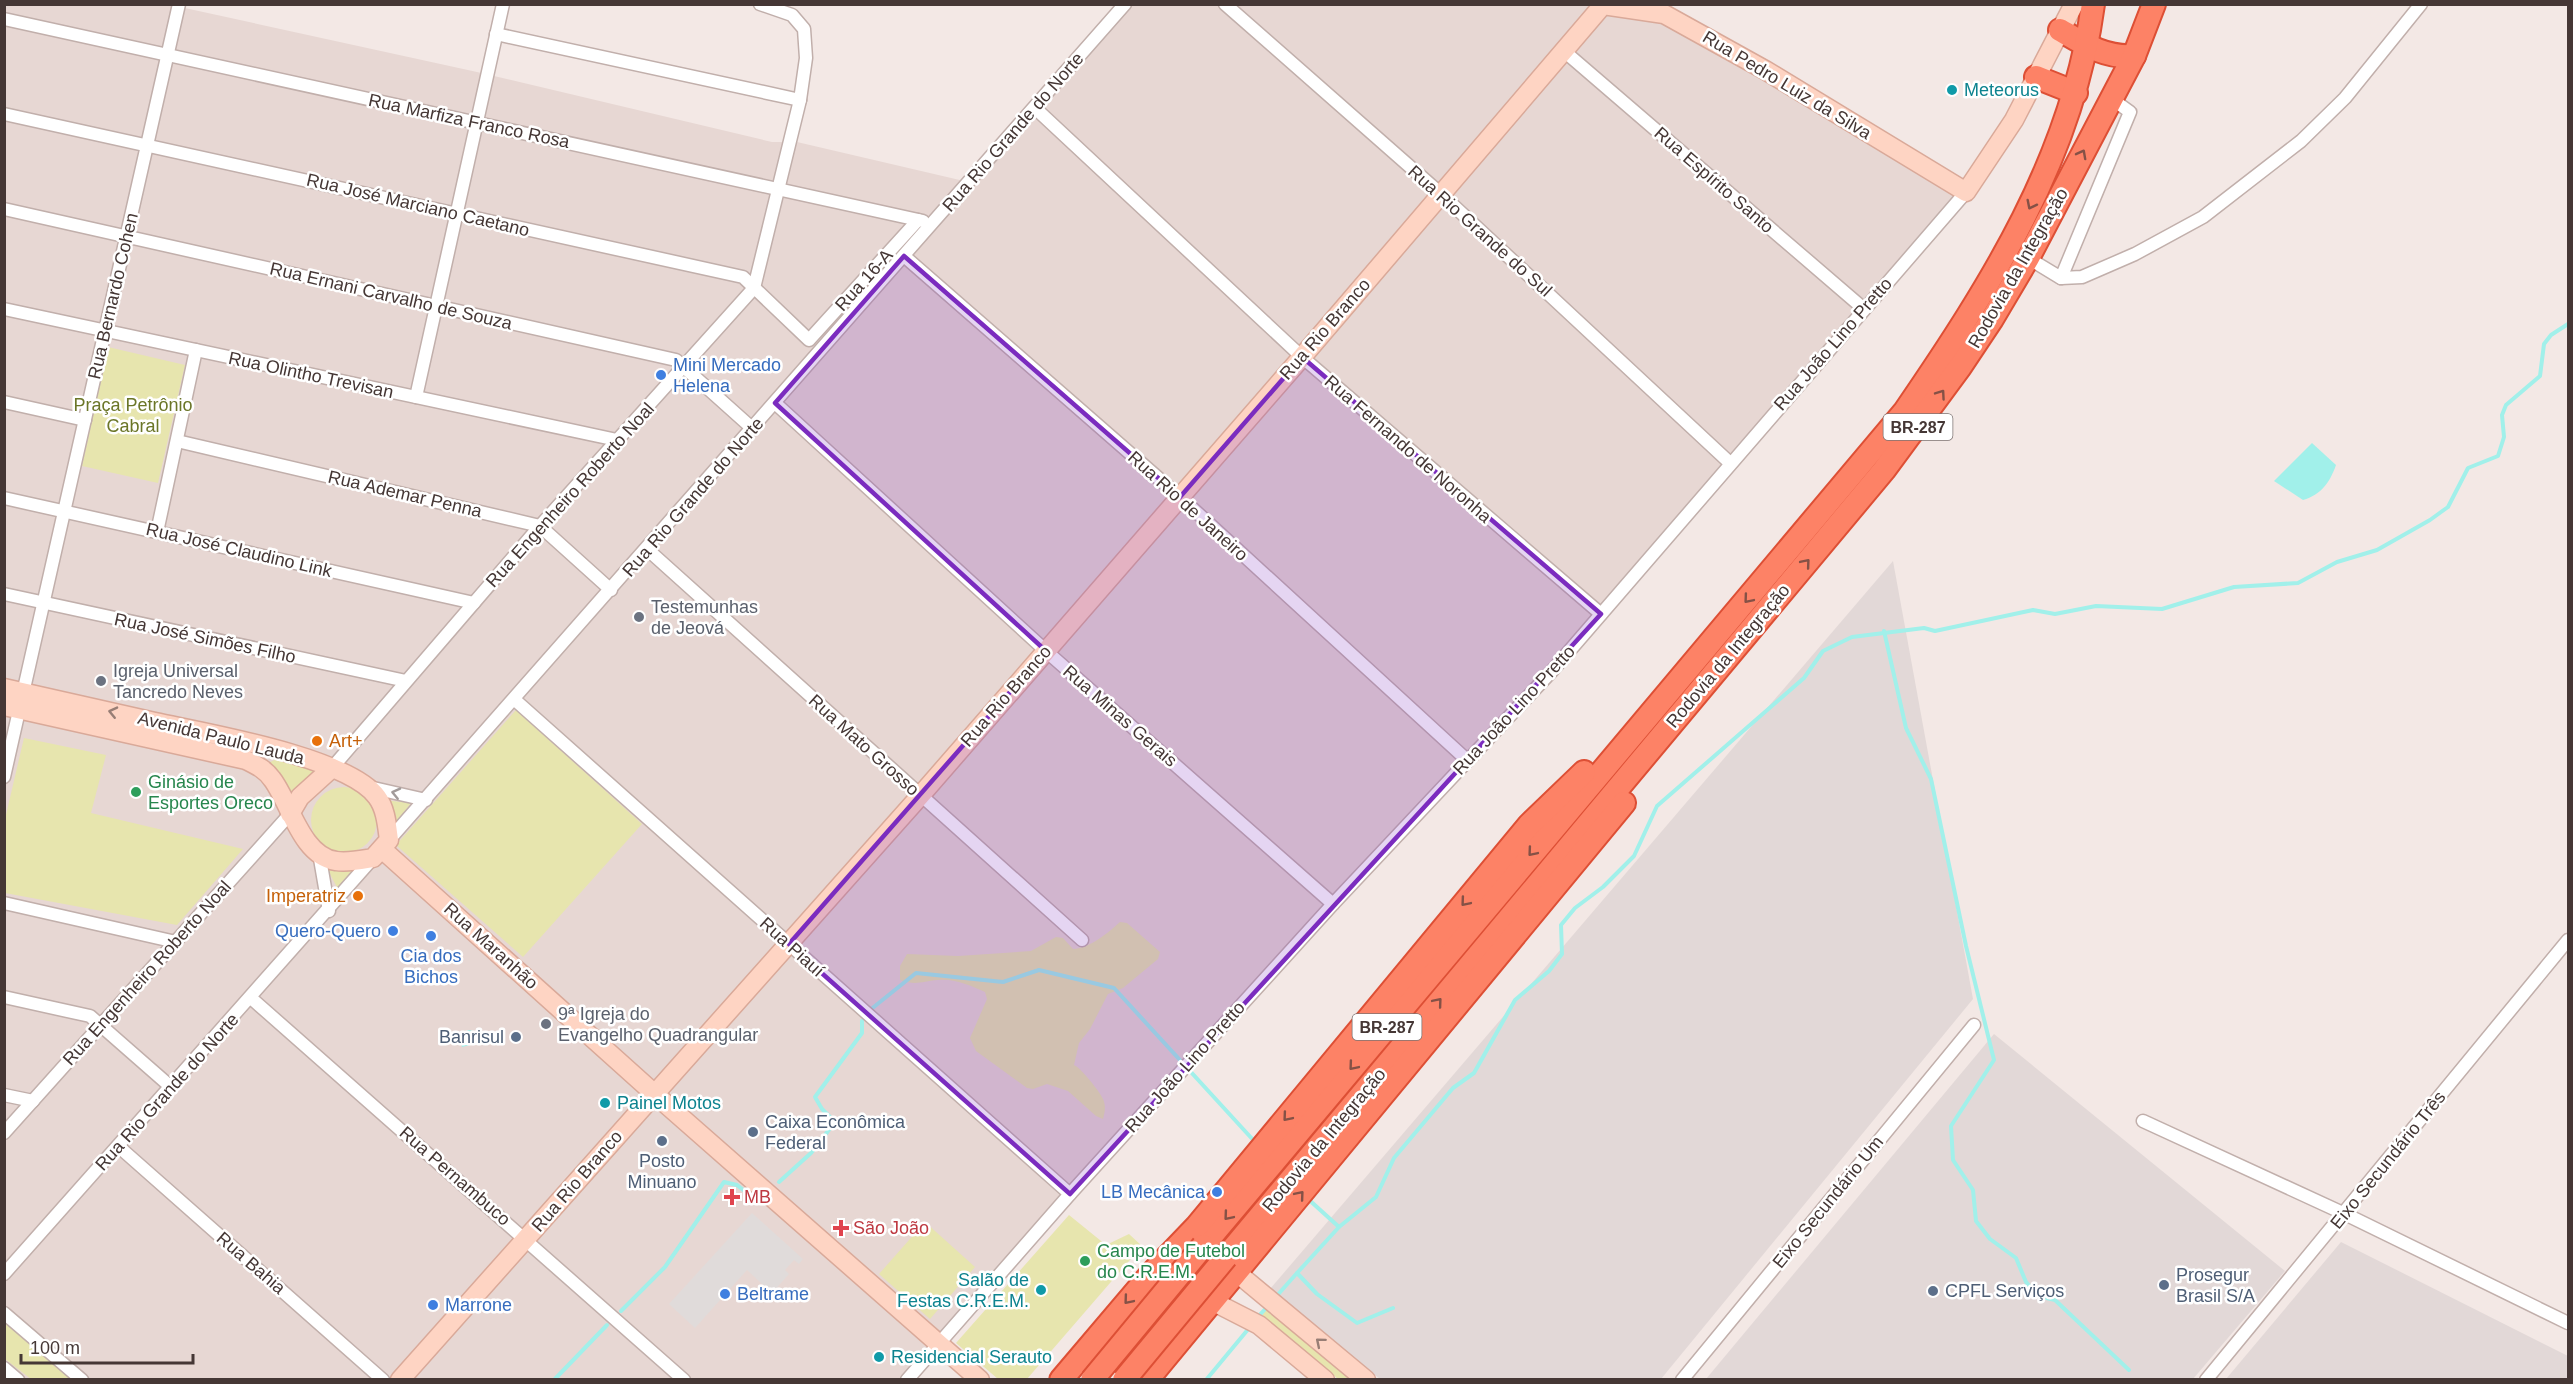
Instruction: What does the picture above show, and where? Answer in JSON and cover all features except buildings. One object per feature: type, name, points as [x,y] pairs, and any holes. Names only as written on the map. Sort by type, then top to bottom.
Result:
[{"type":"highway","name":"Rodovia da Integração","points":[[1231,1265],[1905,411],[1940,360],[1970,314],[2020,226],[2049,168],[2076,93],[2093,4]]},
{"type":"highway","name":"Rodovia da Integração","points":[[1193,1244],[1570,807],[1665,714],[1884,470],[1923,419],[1992,320],[2028,258],[2134,56],[2154,4]]},
{"type":"highway","points":[[2060,30],[2110,55],[2134,56]]},
{"type":"highway","points":[[2036,77],[2076,93]]},
{"type":"highway","points":[[1193,1244],[1231,1265]]},
{"type":"highway","name":"BR-287","points":[[1061,1380],[1151,1274],[1193,1244]]},
{"type":"highway","name":"BR-287","points":[[1092,1380],[1193,1244]]},
{"type":"highway","name":"BR-287","points":[[1147,1380],[1212,1301],[1231,1265]]},
{"type":"highway","name":"BR-287","points":[[1124,1380],[1231,1265]]},
{"type":"street","name":"Rua Bernardo Cohen","points":[[4,777],[16,703],[44,603],[179,4]]},
{"type":"street","points":[[416,398],[503,4]]},
{"type":"street","name":"Rua Engenheiro Roberto Noal","points":[[332,768],[540,526],[754,288],[800,100],[806,58],[804,29],[792,15],[760,4]]},
{"type":"street","name":"Rua Rio Grande do Norte","points":[[4,1274],[515,700],[1125,4]]},
{"type":"street","name":"Rua Rio Grande do Sul","points":[[1225,4],[1441,194],[1730,463]]},
{"type":"street","name":"Rua Pedro Luiz da Silva","points":[[1598,4],[1664,14],[1765,70],[1965,192]]},
{"type":"street","name":"Rua João Lino Pretto","points":[[907,1380],[1070,1194],[1333,904],[1552,671],[1965,192],[2014,120],[2074,4]]},
{"type":"street","points":[[2028,258],[2061,278],[2082,277],[2135,254],[2203,217],[2246,186],[2301,141],[2345,98],[2421,4]]},
{"type":"street","name":"Rua Rio Branco","points":[[400,1380],[920,796],[1302,357],[1603,5]]},
{"type":"street","name":"Rua Marfiza Franco Rosa","points":[[4,19],[933,224]]},
{"type":"street","points":[[496,34],[800,100]]},
{"type":"street","name":"Rua Espírito Santo","points":[[1564,51],[1864,309]]},
{"type":"street","points":[[2061,278],[2130,112],[2112,99]]},
{"type":"street","name":"Rua Fernando de Noronha","points":[[1035,108],[1302,357],[1601,614]]},
{"type":"street","name":"Rua José Marciano Caetano","points":[[4,114],[743,277],[809,340]]},
{"type":"street","name":"Rua Ernani Carvalho de Souza","points":[[4,209],[676,360],[753,429]]},
{"type":"street","name":"Rua 16-A","points":[[809,340],[918,220]]},
{"type":"street","name":"Rua Rio de Janeiro","points":[[904,256],[1180,497],[1468,761]]},
{"type":"street","name":"Rua Olintho Trevisan","points":[[4,309],[617,440]]},
{"type":"street","points":[[158,532],[196,350]]},
{"type":"street","points":[[4,402],[85,420]]},
{"type":"street","name":"Rua Minas Gerais","points":[[775,403],[1046,651],[1333,904]]},
{"type":"street","name":"Rua Ademar Penna","points":[[177,441],[540,526],[611,590]]},
{"type":"street","name":"Rua José Claudino Link","points":[[4,498],[474,603]]},
{"type":"street","name":"Rua Mato Grosso","points":[[647,549],[1082,940]]},
{"type":"street","name":"Rua José Simões Filho","points":[[4,594],[406,681]]},
{"type":"street","name":"Avenida Paulo Lauda","points":[[4,688],[16,703],[246,760],[261,767],[271,777],[290,814]]},
{"type":"street","name":"Rua Piauí","points":[[515,700],[1070,1194]]},
{"type":"street","name":"Avenida Paulo Lauda","points":[[16,703],[277,749],[332,768]]},
{"type":"street","points":[[319,854],[333,861],[350,862],[382,849],[383,810],[377,796],[366,786],[332,768],[300,796],[290,814],[319,854],[329,910]]},
{"type":"street","points":[[366,786],[426,800]]},
{"type":"street","name":"Rua Engenheiro Roberto Noal","points":[[4,1133],[290,814]]},
{"type":"street","name":"Rua Maranhão","points":[[382,849],[978,1379]]},
{"type":"street","points":[[4,903],[176,942]]},
{"type":"street","name":"Eixo Secundário Três","points":[[2206,1380],[2568,940]]},
{"type":"street","points":[[4,997],[90,1016],[171,1087]]},
{"type":"street","name":"Rua Pernambuco","points":[[251,998],[527,1239],[684,1380]]},
{"type":"street","name":"Eixo Secundário Um","points":[[1682,1380],[1974,1025]]},
{"type":"street","points":[[4,1095],[33,1101]]},
{"type":"street","points":[[2143,1121],[2344,1214],[2568,1323]]},
{"type":"street","name":"Rua Bahia","points":[[118,1146],[383,1380]]},
{"type":"street","points":[[1231,1265],[1365,1380]]},
{"type":"street","points":[[1212,1301],[1259,1325],[1325,1380]]},
{"type":"street","points":[[4,1313],[82,1380]]},
{"type":"street","points":[[4,1368],[18,1380]]},
{"type":"highlighted area","points":[[904,256],[1180,497],[1302,357],[1601,614],[1070,1194],[789,944],[1046,651],[775,403]]},
{"type":"shaded area","points":[[5,5],[171,5],[477,72],[772,142],[797,142],[964,181],[1125,5],[1598,5],[1664,14],[1966,192],[1638,571],[907,1379],[5,1380]]},
{"type":"shaded area","points":[[1893,561],[1973,999],[1661,1379],[1380,1379],[1270,1289]]},
{"type":"shaded area","points":[[1994,1034],[2285,1271],[2193,1379],[1706,1379]]},
{"type":"shaded area","points":[[752,1213],[803,1259],[799,1264],[794,1260],[785,1270],[789,1274],[772,1293],[747,1270],[695,1328],[669,1304]]},
{"type":"shaded area","points":[[2341,1242],[2568,1356],[2568,1379],[2226,1379]]},
{"type":"green space","name":"Praça Petrônio Cabral","points":[[108,347],[185,365],[158,483],[82,466]]},
{"type":"green space","points":[[516,710],[642,824],[523,957],[396,845]]},
{"type":"green space","points":[[24,738],[106,755],[91,813],[243,849],[177,925],[5,893],[5,819]]},
{"type":"green space","points":[[279,758],[317,771],[292,799],[268,763]]},
{"type":"green space","points":[[344,787],[357,790],[367,797],[374,807],[377,820],[374,833],[367,843],[357,850],[344,853],[331,850],[321,843],[314,833],[311,820],[314,807],[321,797],[331,790]]},
{"type":"green space","points":[[383,800],[411,803],[395,824]]},
{"type":"green space","points":[[324,863],[359,869],[339,891]]},
{"type":"green space","points":[[1120,922],[1127,923],[1160,952],[1158,959],[1123,988],[1108,994],[1090,1029],[1079,1043],[1074,1065],[1095,1086],[1101,1096],[1105,1107],[1103,1119],[1096,1116],[1068,1091],[1047,1084],[1033,1089],[1027,1088],[976,1051],[970,1038],[987,999],[985,992],[950,980],[915,983],[900,980],[900,966],[907,954],[958,956],[1031,951],[1056,937],[1063,938],[1073,949],[1092,943]]},
{"type":"green space","points":[[1069,1215],[1106,1245],[1129,1234],[1142,1246],[1027,1379],[998,1379],[956,1343]]},
{"type":"green space","points":[[925,1222],[975,1267],[930,1319],[879,1274]]},
{"type":"green space","points":[[1269,1306],[1357,1379],[1338,1379],[1262,1315]]},
{"type":"green space","points":[[4,1322],[75,1379],[31,1379],[5,1359]]},
{"type":"water","points":[[2312,443],[2336,465],[2324,487],[2315,495],[2303,500],[2274,481]]},
{"type":"water","points":[[468,1030],[480,1032],[474,1044],[462,1047],[460,1039]]},
{"type":"waterway","points":[[1393,1308],[1357,1323],[1317,1294],[1297,1273],[1339,1227],[1376,1197],[1394,1158],[1453,1088],[1474,1073],[1515,1000],[1549,971],[1562,954],[1561,925],[1575,908],[1603,887],[1634,856],[1657,806],[1804,678],[1823,651],[1852,637],[1924,628],[1935,631],[2033,610],[2055,614],[2096,606],[2162,609],[2234,587],[2298,583],[2337,562],[2377,550],[2448,507],[2468,468],[2498,456],[2504,437],[2502,415],[2506,405],[2540,376],[2544,344],[2551,335],[2568,324]]},
{"type":"waterway","points":[[1884,631],[1906,728],[1931,779],[1966,946],[1994,1060],[1951,1126],[1953,1160],[1973,1190],[1976,1221],[1990,1239],[2016,1258],[2026,1282],[2038,1296],[2055,1300],[2129,1370]]},
{"type":"waterway","points":[[870,1010],[916,973],[1003,982],[1039,970],[1114,988],[1255,1142]]},
{"type":"waterway","points":[[779,1182],[811,1153],[835,1122],[822,1109],[815,1097],[862,1033],[862,1021]]},
{"type":"waterway","points":[[621,1311],[665,1267],[724,1182],[737,1185],[757,1201]]},
{"type":"waterway","points":[[1307,1198],[1339,1227]]},
{"type":"waterway","points":[[1274,1299],[1297,1273]]},
{"type":"waterway","points":[[1256,1319],[1267,1307]]},
{"type":"waterway","points":[[554,1380],[607,1325]]},
{"type":"waterway","points":[[1206,1380],[1250,1327]]},
{"type":"place","name":"Meteorus","points":[[1952,90]]},
{"type":"place","name":"Mini Mercado Helena","points":[[661,375]]},
{"type":"place","name":"Testemunhas de Jeová","points":[[639,617]]},
{"type":"place","name":"Igreja Universal Tancredo Neves","points":[[101,681]]},
{"type":"place","name":"Art+","points":[[317,741]]},
{"type":"place","name":"Ginásio de Esportes Oreco","points":[[136,792]]},
{"type":"place","name":"Imperatriz","points":[[358,896]]},
{"type":"place","name":"Quero-Quero","points":[[393,931]]},
{"type":"place","name":"Cia dos Bichos","points":[[431,936]]},
{"type":"place","name":"9ª Igreja do Evangelho Quadrangular","points":[[546,1024]]},
{"type":"place","name":"Banrisul","points":[[516,1037]]},
{"type":"place","name":"Painel Motos","points":[[605,1103]]},
{"type":"place","name":"Caixa Econômica Federal","points":[[753,1132]]},
{"type":"place","name":"Posto Minuano","points":[[662,1141]]},
{"type":"place","name":"LB Mecânica","points":[[1217,1192]]},
{"type":"place","name":"MB","points":[[732,1197]]},
{"type":"place","name":"São João","points":[[841,1228]]},
{"type":"place","name":"Campo de Futebol do C.R.E.M.","points":[[1085,1261]]},
{"type":"place","name":"Prosegur Brasil S/A","points":[[2164,1285]]},
{"type":"place","name":"Salão de Festas C.R.E.M.","points":[[1041,1290]]},
{"type":"place","name":"CPFL Serviços","points":[[1933,1291]]},
{"type":"place","name":"Beltrame","points":[[725,1294]]},
{"type":"place","name":"Marrone","points":[[433,1305]]},
{"type":"place","name":"Residencial Serauto","points":[[879,1357]]}]
